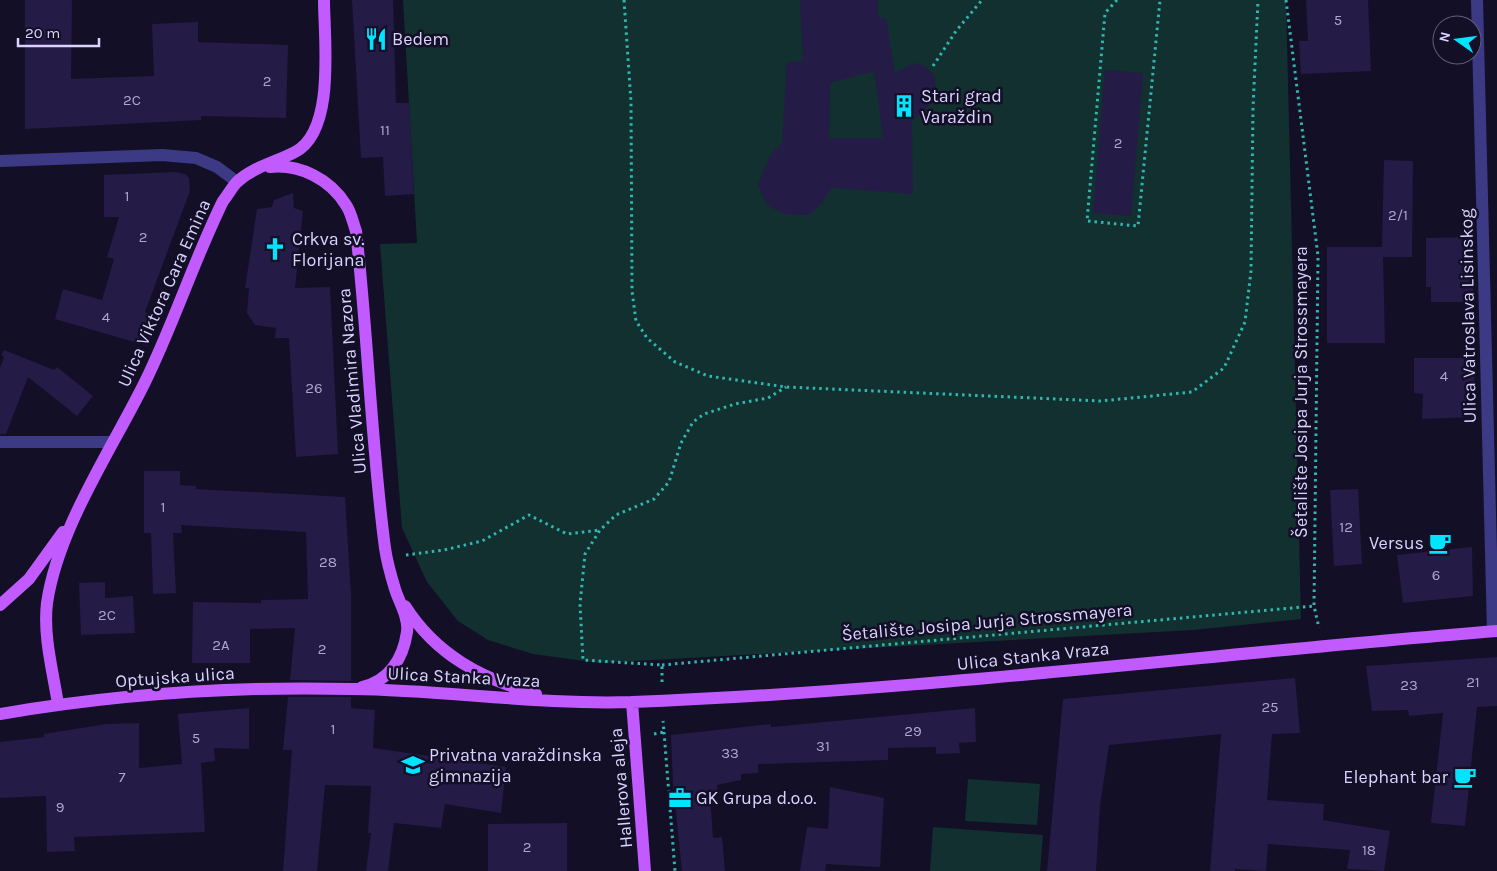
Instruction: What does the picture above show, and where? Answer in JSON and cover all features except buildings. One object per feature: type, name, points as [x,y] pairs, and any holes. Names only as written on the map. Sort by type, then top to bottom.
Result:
[{"type":"main road","points":[[258,168],[297,152],[313,136],[320,117],[324,86],[324,0]]},
{"type":"main road","name":"Ulica Vladimira Nazora","points":[[258,168],[287,165],[306,172],[330,186],[347,206],[356,231],[379,504],[386,558],[395,589]]},
{"type":"main road","name":"Ulica Viktora Cara Emina","points":[[81,505],[146,380],[210,228],[224,201],[237,182],[258,168]]},
{"type":"main road","points":[[0,605],[29,579],[81,505]]},
{"type":"main road","points":[[58,704],[46,628],[47,603],[58,557],[81,505]]},
{"type":"main road","points":[[355,689],[370,685],[385,677],[396,665],[403,650],[407,630],[404,614],[395,589]]},
{"type":"main road","name":"Ulica Stanka Vraza","points":[[395,589],[414,620],[433,642],[454,660],[478,674],[501,683],[535,694],[571,701]]},
{"type":"main road","name":"Ulica Stanka Vraza","points":[[355,689],[571,701],[632,702],[900,687],[1495,631]]},
{"type":"main road","name":"Optujska ulica","points":[[0,714],[58,704],[241,689],[355,689]]},
{"type":"main road","name":"Hallerova aleja","points":[[632,702],[645,871]]},
{"type":"street","name":"Ulica Vatroslava Lisinskog","points":[[1477,0],[1491,305],[1495,631]]},
{"type":"street","points":[[0,161],[162,155],[196,158],[216,167],[237,182]]},
{"type":"street","points":[[0,442],[114,442]]},
{"type":"path","points":[[624,0],[631,102],[632,290],[636,321],[646,338],[675,362],[708,376],[786,387],[1101,401],[1192,392],[1224,368],[1245,322],[1251,272],[1253,108],[1258,0]]},
{"type":"path","points":[[933,66],[956,31],[982,0]]},
{"type":"path","points":[[1117,0],[1105,13],[1087,221],[1138,226],[1160,0]]},
{"type":"path","name":"Šetalište Josipa Jurja Strossmayera","points":[[1286,0],[1318,256],[1314,606],[1324,646]]},
{"type":"path","points":[[386,558],[444,550],[482,541],[529,515],[567,534],[600,530],[616,516],[654,499],[669,482],[680,443],[693,422],[704,414],[735,404],[768,398],[786,387]]},
{"type":"path","name":"Šetalište Josipa Jurja Strossmayera","points":[[600,530],[585,554],[580,604],[582,660],[662,665],[1314,606]]},
{"type":"path","points":[[662,665],[662,699],[674,871]]},
{"type":"path","points":[[634,736],[664,732]]},
{"type":"green space","points":[[403,0],[1286,0],[1301,619],[1193,630],[599,663],[533,654],[488,640],[458,621],[427,582],[402,528],[380,244],[417,243]]},
{"type":"green space","points":[[968,779],[1040,784],[1037,825],[965,821]]},
{"type":"green space","points":[[933,827],[1043,835],[1040,871],[930,871]]},
{"type":"place","name":"Bedem","points":[[376,39]]},
{"type":"place","name":"Stari grad Varaždin","points":[[904,106]]},
{"type":"place","name":"Crkva sv. Florijana","points":[[275,249]]},
{"type":"place","name":"Versus","points":[[1440,543]]},
{"type":"place","name":"Privatna varaždinska gimnazija","points":[[413,765]]},
{"type":"place","name":"Elephant bar","points":[[1465,777]]},
{"type":"place","name":"GK Grupa d.o.o.","points":[[680,798]]}]
